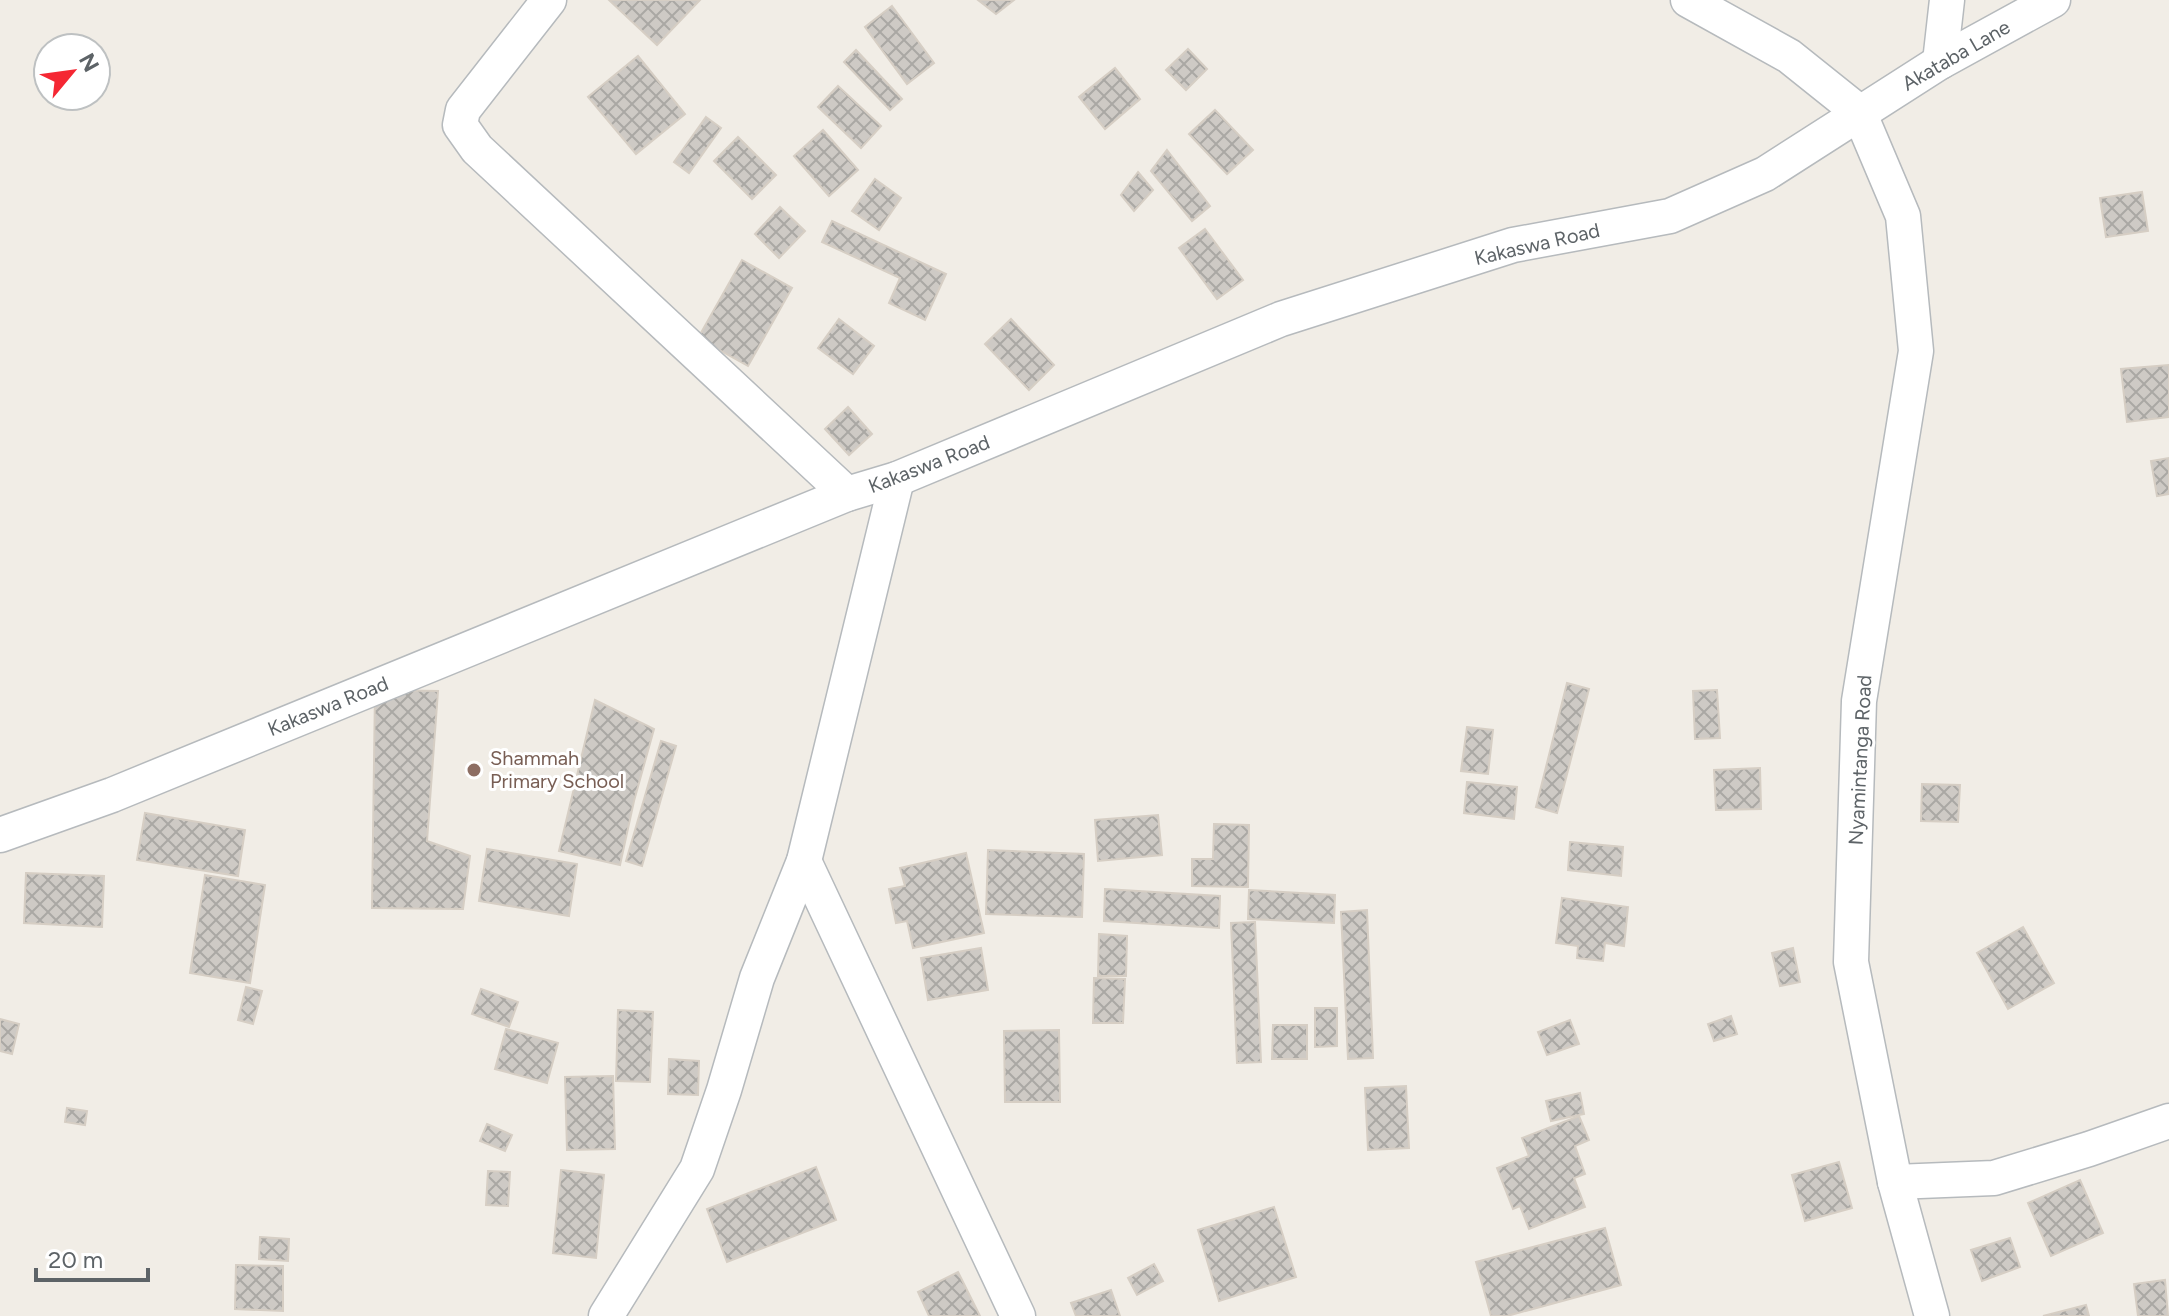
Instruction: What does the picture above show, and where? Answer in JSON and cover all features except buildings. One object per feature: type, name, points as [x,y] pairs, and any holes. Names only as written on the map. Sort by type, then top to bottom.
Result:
[{"type":"street","points":[[549,0],[463,110],[460,125],[477,149],[847,494]]},
{"type":"street","points":[[1688,0],[1789,56],[1859,112]]},
{"type":"street","points":[[1940,62],[1947,0]]},
{"type":"street","name":"Akataba Lane","points":[[1859,112],[1940,62],[2053,0]]},
{"type":"street","name":"Kakaswa Road","points":[[0,835],[112,795],[847,494],[897,479],[1281,319],[1513,245],[1670,216],[1765,174],[1859,112]]},
{"type":"street","name":"Nyamintanga Road","points":[[1859,112],[1903,216],[1916,351],[1859,701],[1851,962],[1895,1182],[1932,1316]]},
{"type":"street","points":[[606,1316],[697,1169],[757,978],[804,861],[897,479]]},
{"type":"street","points":[[804,861],[1018,1316]]},
{"type":"street","points":[[1895,1182],[1994,1178],[2169,1121]]},
{"type":"place","name":"Shammah Primary School","points":[[474,770]]}]
